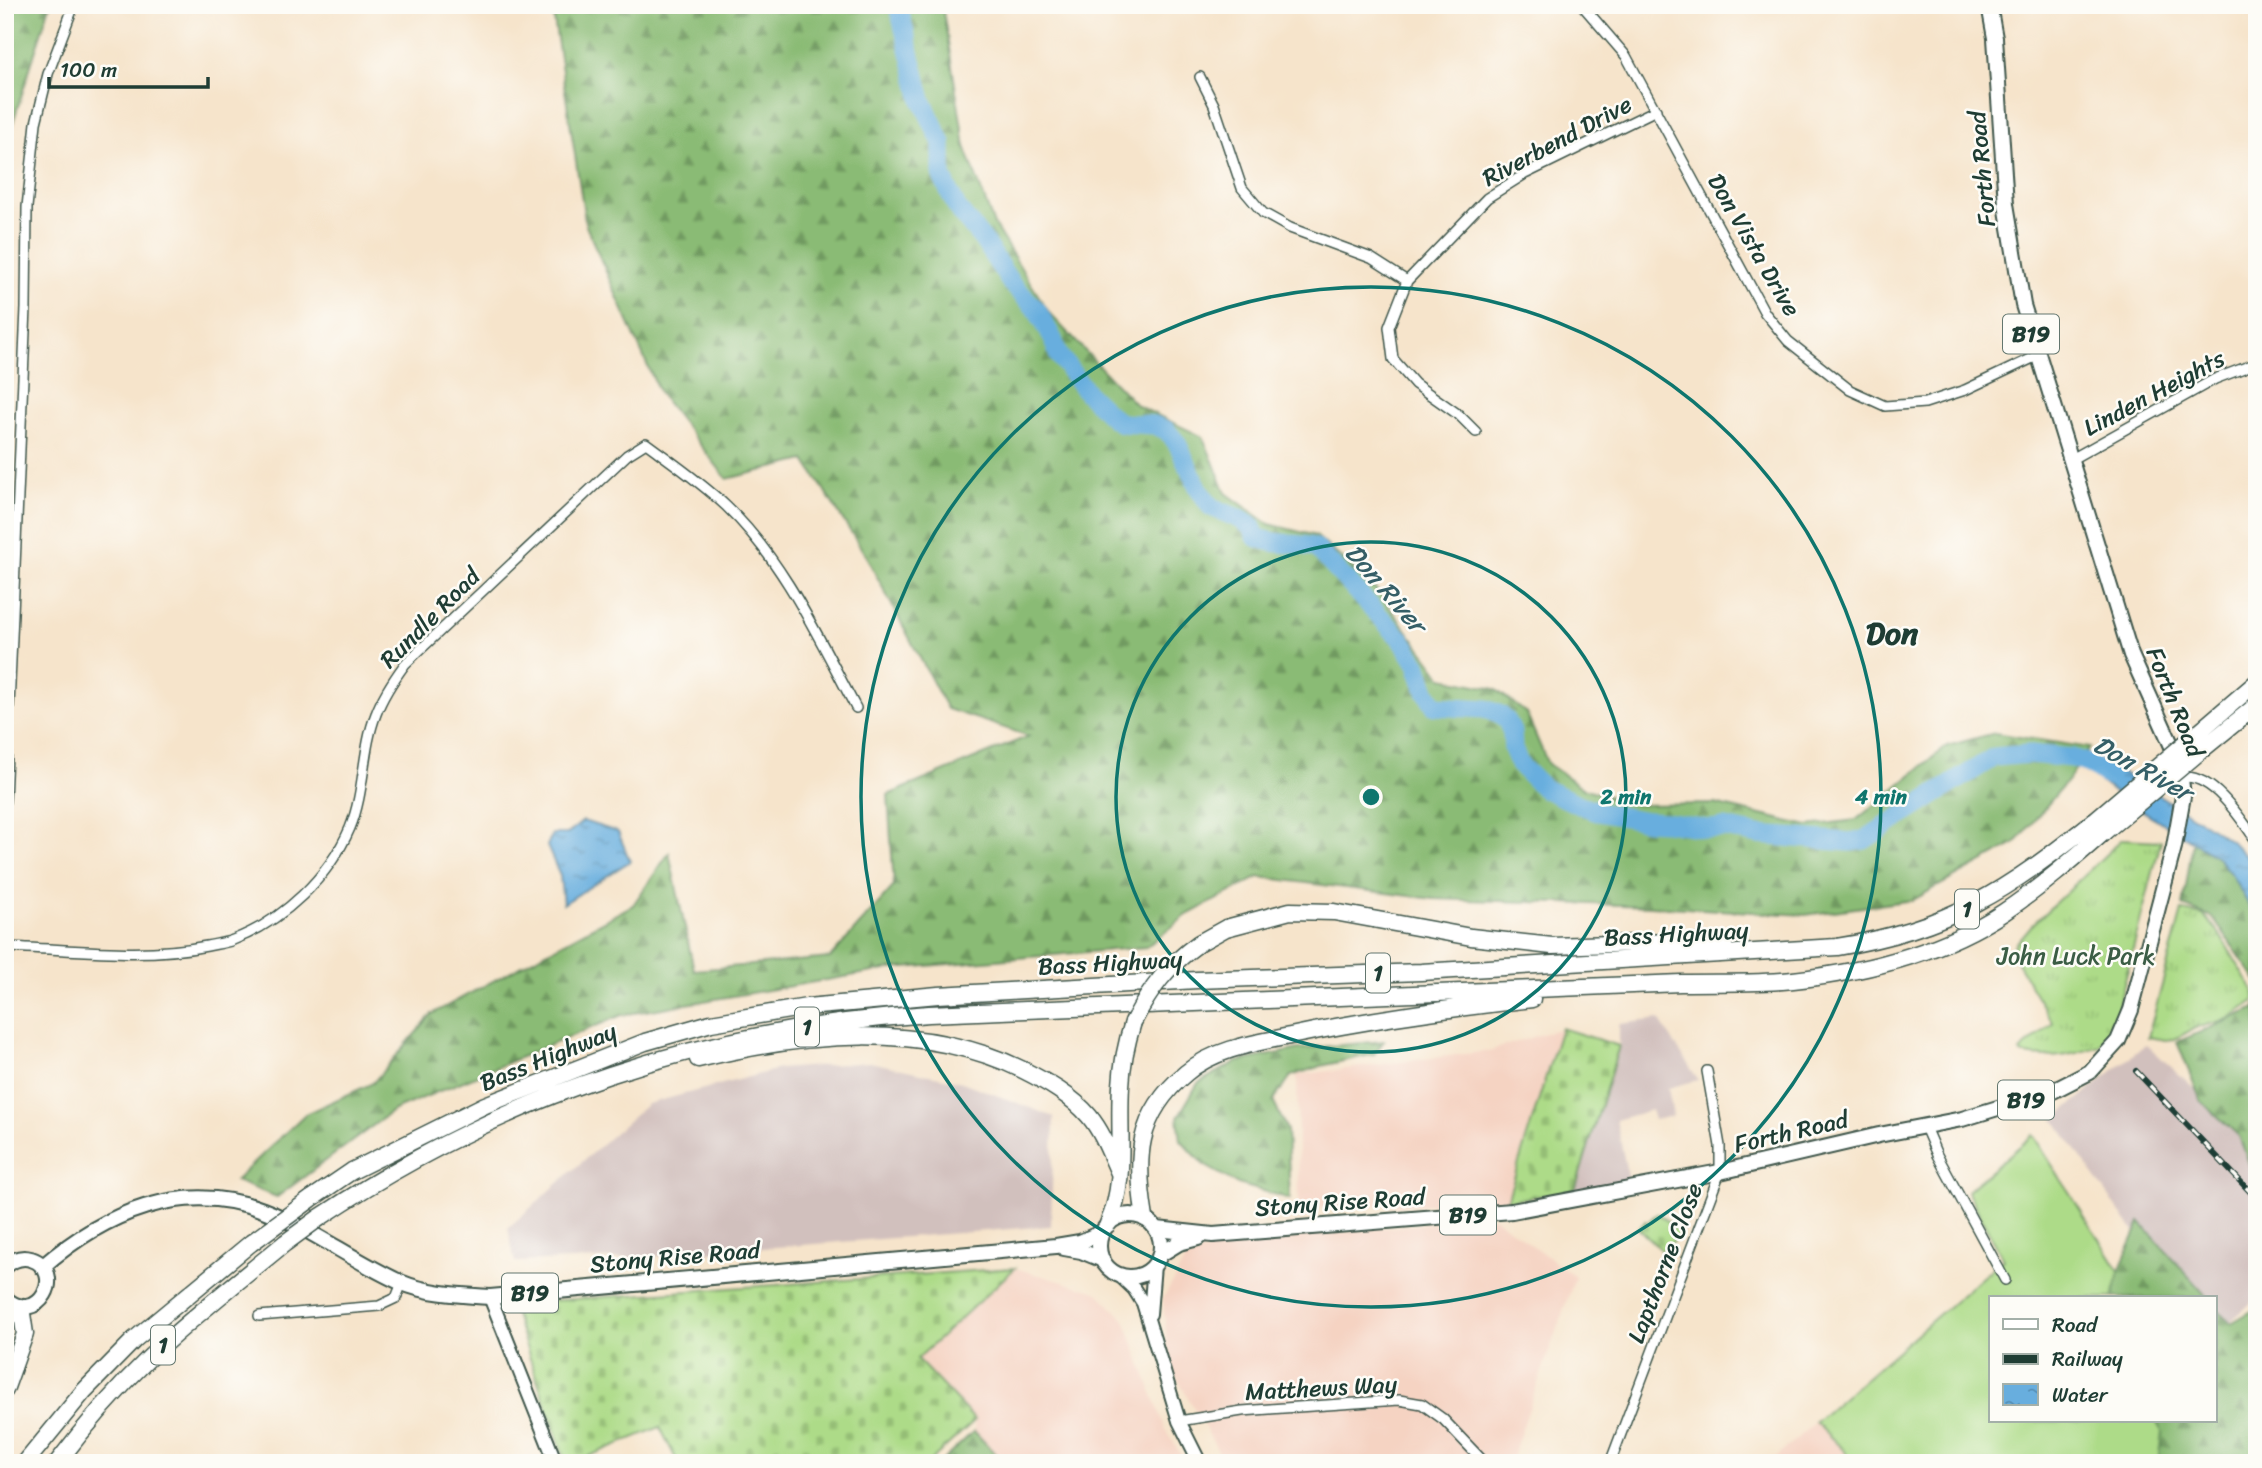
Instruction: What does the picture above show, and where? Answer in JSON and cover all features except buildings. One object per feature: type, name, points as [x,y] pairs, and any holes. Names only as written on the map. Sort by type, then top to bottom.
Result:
[{"type":"highway","name":"Bass Highway","points":[[25,1463],[84,1391],[135,1339],[251,1243],[352,1171],[485,1105],[645,1042],[711,1023],[807,1007],[938,995],[1421,972],[1818,948],[1872,941],[1938,922],[1956,914],[1993,895],[2100,826],[2199,742],[2257,682]]},
{"type":"highway","name":"Bass Highway","points":[[2199,742],[2257,705]]},
{"type":"highway","name":"Bass Highway","points":[[57,1463],[149,1358],[205,1308],[319,1218],[386,1175],[484,1124],[616,1072],[734,1040],[814,1025],[877,1018],[1791,980],[1858,969],[1904,958],[1941,945],[2003,913],[2063,868],[2100,826]]},
{"type":"highway","points":[[1105,1228],[1116,1207],[1119,1189],[1124,1054],[1133,1022],[1157,981],[1177,959],[1226,928],[1290,911],[1334,912],[1471,937],[1552,946],[1670,943],[1818,948]]},
{"type":"highway","points":[[1151,1223],[1139,1181],[1139,1157],[1149,1121],[1159,1102],[1175,1082],[1188,1070],[1219,1053],[1330,1027],[1427,1011],[1681,983]]},
{"type":"highway","points":[[616,1072],[656,1070],[746,1049],[852,1036],[940,1042],[1007,1063],[1044,1080],[1068,1097],[1100,1131],[1119,1173]]},
{"type":"highway","points":[[6,1380],[26,1334],[11,1306]]},
{"type":"main road","name":"Forth Road","points":[[1720,1172],[1990,1111],[2078,1080],[2105,1058],[2123,1033],[2174,847],[2183,796],[2179,762],[2131,655],[2022,305],[2006,204],[1995,38],[1989,5]]},
{"type":"main road","name":"Stony Rise Road","points":[[1158,1259],[1180,1243],[1213,1235],[1512,1211],[1720,1172]]},
{"type":"main road","name":"Stony Rise Road","points":[[43,1267],[99,1225],[129,1211],[160,1201],[195,1198],[232,1201],[264,1210],[402,1283],[449,1295],[489,1297],[1056,1246],[1080,1242],[1105,1228]]},
{"type":"main road","name":"B19","points":[[1105,1228],[1117,1217],[1130,1214],[1151,1223]]},
{"type":"main road","name":"Stony Rise Road","points":[[1151,1223],[1213,1235]]},
{"type":"main road","points":[[1151,1223],[1161,1240],[1149,1308],[1151,1330]]},
{"type":"main road","points":[[1103,1260],[1099,1248],[1105,1228]]},
{"type":"main road","name":"Stony Rise Road","points":[[1056,1246],[1081,1251],[1103,1260]]},
{"type":"main road","points":[[7,1260],[25,1258],[36,1262],[43,1267],[48,1284],[44,1296],[34,1304],[11,1306]]},
{"type":"main road","name":"B19","points":[[1103,1260],[1118,1274],[1136,1276],[1146,1272],[1158,1259]]},
{"type":"main road","points":[[1118,1274],[1134,1289],[1143,1303],[1179,1421],[1200,1463]]},
{"type":"main road","points":[[489,1297],[556,1463]]},
{"type":"street","points":[[5,801],[26,308],[27,207],[36,123],[48,74],[74,5]]},
{"type":"street","name":"Don Vista Drive","points":[[1582,5],[1626,56],[1765,313],[1788,341],[1850,390],[1885,406],[1925,403],[1965,390],[2037,356]]},
{"type":"street","points":[[1200,77],[1214,105],[1242,188],[1263,213],[1290,228],[1371,258],[1407,281]]},
{"type":"street","name":"Riverbend Drive","points":[[1476,432],[1459,415],[1415,384],[1394,359],[1389,327],[1407,281],[1487,198],[1525,174],[1656,110]]},
{"type":"street","name":"Linden Heights","points":[[2070,460],[2215,379],[2257,363]]},
{"type":"street","name":"Rundle Road","points":[[5,947],[179,951],[233,941],[278,916],[300,899],[319,878],[350,828],[375,716],[390,684],[405,664],[627,454],[646,443],[727,507],[756,540],[807,617],[856,708]]},
{"type":"street","points":[[2181,778],[2187,776],[2202,781],[2219,793],[2257,842]]},
{"type":"street","name":"Lapthorne Close","points":[[1610,1463],[1720,1172],[1720,1146],[1707,1071]]},
{"type":"street","points":[[1925,1126],[1937,1155],[2005,1280]]},
{"type":"street","points":[[259,1316],[379,1306],[397,1298],[402,1283]]},
{"type":"street","name":"Matthews Way","points":[[1179,1421],[1242,1411],[1399,1400],[1422,1404],[1443,1419],[1485,1463]]},
{"type":"shaded area","points":[[1659,1019],[1698,1080],[1668,1088],[1673,1116],[1654,1120],[1651,1110],[1616,1120],[1629,1182],[1575,1190],[1619,1046],[1619,1024]]},
{"type":"shaded area","points":[[1561,1028],[1507,1201],[1299,1209],[1297,1075],[1489,1051]]},
{"type":"shaded area","points":[[2146,1044],[2248,1137],[2257,1161],[2257,1298],[2216,1334],[2216,1296],[2180,1296],[2054,1119]]},
{"type":"shaded area","points":[[870,1062],[962,1082],[1054,1117],[1051,1226],[631,1258],[515,1262],[508,1228],[647,1104],[779,1069]]},
{"type":"shaded area","points":[[1494,1217],[1575,1277],[1510,1463],[1225,1463],[1169,1364],[1163,1299],[1185,1260],[1220,1244]]},
{"type":"shaded area","points":[[1015,1268],[1097,1292],[1125,1320],[1166,1430],[1186,1463],[1004,1463],[974,1431],[975,1420],[917,1360]]},
{"type":"shaded area","points":[[1815,1422],[1857,1463],[1770,1463]]},
{"type":"green space","points":[[12,5],[50,5],[9,135],[5,188],[5,22]]},
{"type":"green space","points":[[549,5],[942,5],[965,146],[994,225],[1050,314],[1136,405],[1203,437],[1226,493],[1269,524],[1316,536],[1375,588],[1443,678],[1495,689],[1526,713],[1548,764],[1583,788],[1637,805],[1715,804],[1808,826],[1856,820],[1947,746],[1995,733],[2090,748],[2068,780],[2015,844],[1913,900],[1805,915],[1651,906],[1434,899],[1259,877],[1187,915],[1146,947],[891,969],[622,1015],[394,1110],[277,1197],[235,1181],[305,1114],[373,1083],[432,1014],[633,905],[669,853],[694,970],[830,958],[894,886],[888,795],[1029,736],[947,709],[866,556],[805,460],[727,479],[660,394],[586,226],[553,13]]},
{"type":"green space","name":"John Luck Park","points":[[2122,839],[2161,841],[2119,1004],[2119,1014],[2100,1046],[2061,1056],[2021,1054],[2020,1051],[2053,1023],[2017,963],[2014,946],[2031,926]]},
{"type":"green space","points":[[2193,841],[2216,856],[2231,874],[2257,919],[2257,981],[2212,917],[2183,906]]},
{"type":"green space","points":[[2182,911],[2203,915],[2217,930],[2255,993],[2255,1001],[2228,1019],[2195,1028],[2175,1039],[2148,1037]]},
{"type":"green space","points":[[2257,1003],[2257,1185],[2239,1136],[2201,1101],[2177,1042],[2256,1008]]},
{"type":"green space","points":[[1561,1028],[1619,1046],[1575,1190],[1507,1201]]},
{"type":"green space","points":[[1384,1041],[1374,1054],[1291,1076],[1273,1101],[1287,1130],[1290,1199],[1238,1184],[1204,1165],[1181,1140],[1178,1117],[1198,1083],[1236,1062],[1299,1049]]},
{"type":"green space","points":[[2033,1135],[2119,1271],[2113,1296],[1989,1296],[1989,1422],[2157,1422],[2162,1432],[2158,1463],[1857,1463],[1815,1422],[2003,1259],[1967,1191]]},
{"type":"green space","points":[[1657,1213],[1681,1233],[1663,1252],[1638,1228]]},
{"type":"green space","points":[[2140,1222],[2206,1296],[2113,1296],[2119,1271]]},
{"type":"green space","points":[[1015,1268],[917,1359],[975,1420],[928,1463],[678,1463],[660,1427],[572,1463],[566,1463],[514,1312],[519,1303]]},
{"type":"green space","points":[[2216,1307],[2231,1323],[2257,1308],[2257,1463],[2158,1463],[2162,1432],[2157,1422],[2216,1422]]},
{"type":"green space","points":[[974,1431],[1004,1463],[940,1463]]},
{"type":"water","points":[[2087,763],[2107,763],[2234,844],[2257,868],[2257,919],[2231,874],[2216,856],[2120,797],[2094,777]]},
{"type":"water","points":[[583,821],[618,832],[630,861],[563,904],[560,876],[547,846],[552,834],[567,834]]},
{"type":"waterway","name":"Don River","points":[[898,5],[922,100],[942,143],[942,176],[957,208],[983,240],[1011,283],[1037,310],[1058,354],[1087,393],[1121,423],[1154,425],[1166,430],[1177,443],[1199,489],[1211,507],[1240,519],[1252,527],[1256,537],[1271,542],[1316,548],[1402,640],[1417,664],[1426,691],[1435,706],[1486,709],[1499,714],[1507,721],[1512,732],[1513,749],[1520,765],[1543,788],[1603,813],[1647,821],[1708,829],[1725,828],[1758,835],[1850,842],[1864,840],[1994,757],[2029,754],[2072,758],[2087,763],[2109,777]]},
{"type":"railway","points":[[2136,1071],[2257,1199]]},
{"type":"district","name":"Don","points":[[1892,633]]}]
